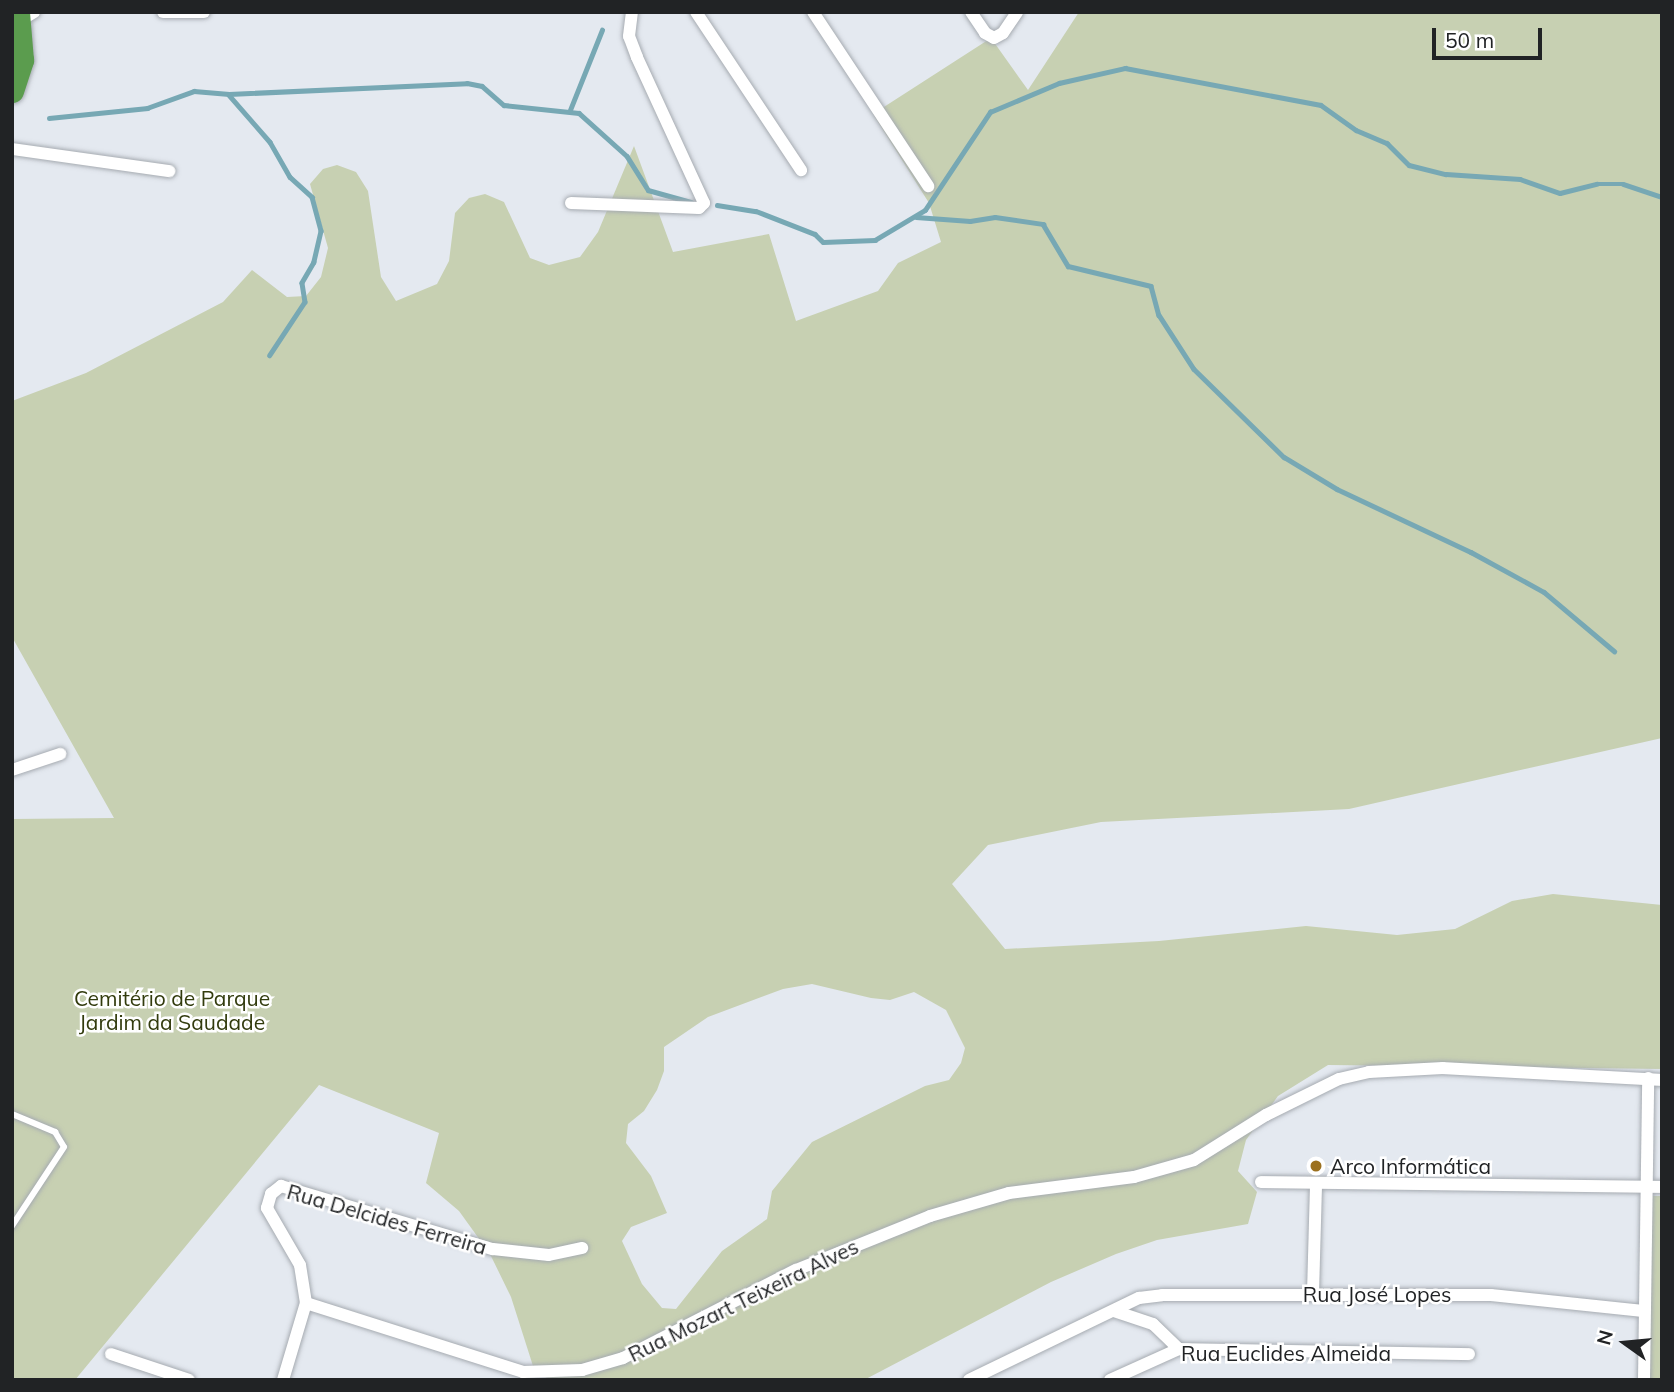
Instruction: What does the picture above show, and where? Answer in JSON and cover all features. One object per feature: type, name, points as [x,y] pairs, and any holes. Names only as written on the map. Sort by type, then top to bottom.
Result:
[{"type":"highway","points":[[12,91],[22,60],[21,17]]},
{"type":"street","points":[[163,12],[204,12]]},
{"type":"street","points":[[571,203],[699,208],[704,198],[637,58],[629,36],[632,12]]},
{"type":"street","points":[[696,12],[800,170]]},
{"type":"street","points":[[971,12],[985,33],[994,38],[1003,33],[1017,12]]},
{"type":"street","points":[[815,13],[928,186]]},
{"type":"street","points":[[12,149],[169,171]]},
{"type":"street","points":[[12,770],[60,754]]},
{"type":"street","name":"Rua Mozart Teixeira Alves","points":[[306,1303],[523,1371],[582,1370],[623,1358],[796,1270],[930,1216],[1009,1193],[1134,1177],[1194,1160],[1266,1115],[1339,1079],[1368,1072],[1430,1068],[1662,1080]]},
{"type":"street","points":[[1644,1380],[1648,1079]]},
{"type":"street","points":[[1261,1182],[1662,1187]]},
{"type":"street","points":[[1313,1293],[1316,1183]]},
{"type":"street","name":"Rua Delcides Ferreira","points":[[306,1303],[300,1265],[267,1208],[271,1194],[281,1186],[492,1249],[549,1255],[582,1248]]},
{"type":"street","name":"Rua José Lopes","points":[[969,1380],[1139,1298],[1163,1295],[1491,1295],[1643,1311]]},
{"type":"street","points":[[283,1380],[306,1303]]},
{"type":"street","points":[[1114,1311],[1153,1324],[1179,1349]]},
{"type":"street","name":"Rua Euclides Almeida","points":[[1110,1380],[1179,1349],[1469,1354]]},
{"type":"street","points":[[111,1354],[189,1380]]},
{"type":"lane","points":[[12,1114],[55,1132],[64,1147],[12,1226]]},
{"type":"green space","name":"Cemitério de Parque Jardim da Saudade","points":[[1079,12],[1662,12],[1662,738],[1349,809],[1101,822],[988,845],[952,884],[1005,949],[1159,941],[1306,926],[1397,935],[1455,929],[1512,901],[1553,894],[1662,905],[1662,1069],[1328,1065],[1278,1096],[1246,1140],[1238,1171],[1257,1192],[1248,1224],[1157,1240],[1116,1254],[1051,1282],[864,1380],[549,1380],[533,1366],[511,1297],[490,1254],[459,1211],[426,1183],[439,1133],[319,1085],[75,1380],[12,1380],[12,819],[114,818],[12,637],[12,401],[86,373],[223,302],[252,270],[287,297],[306,296],[321,277],[328,248],[310,184],[323,169],[337,165],[356,172],[368,191],[381,277],[396,301],[437,284],[449,261],[455,213],[469,198],[485,194],[504,202],[530,258],[549,265],[580,257],[598,232],[634,146],[673,252],[769,234],[796,321],[878,291],[898,263],[941,242],[929,203],[873,114],[991,38],[1028,90]],"holes":[[[812,984],[890,1000],[914,992],[946,1010],[965,1048],[961,1063],[949,1080],[925,1086],[812,1142],[772,1191],[767,1219],[722,1251],[676,1309],[662,1308],[642,1284],[622,1241],[631,1227],[667,1213],[651,1176],[626,1143],[628,1124],[644,1111],[657,1090],[664,1071],[664,1047],[708,1017],[783,989]]]},
{"type":"green space","points":[[1649,1196],[1662,1196],[1662,1380],[1646,1380]]},
{"type":"waterway","points":[[570,110],[602,30]]},
{"type":"waterway","points":[[717,205],[756,211],[815,234],[823,242],[875,240],[925,210],[990,112],[1059,83],[1125,68],[1321,105],[1356,130],[1387,143],[1409,165],[1446,174],[1520,179],[1560,193],[1597,184],[1623,184],[1662,197]]},
{"type":"waterway","points":[[49,118],[147,108],[194,91],[229,94],[467,83],[482,86],[504,105],[579,113],[627,156],[648,190],[691,202]]},
{"type":"waterway","points":[[229,95],[270,142],[290,177],[312,197],[321,231],[314,262],[302,283],[305,302],[270,355]]},
{"type":"waterway","points":[[916,217],[970,221],[995,217],[1043,224],[1068,266],[1151,286],[1159,315],[1194,369],[1284,457],[1337,489],[1471,552],[1544,592],[1614,651]]},
{"type":"place","name":"Arco Informática","points":[[1316,1166]]}]
